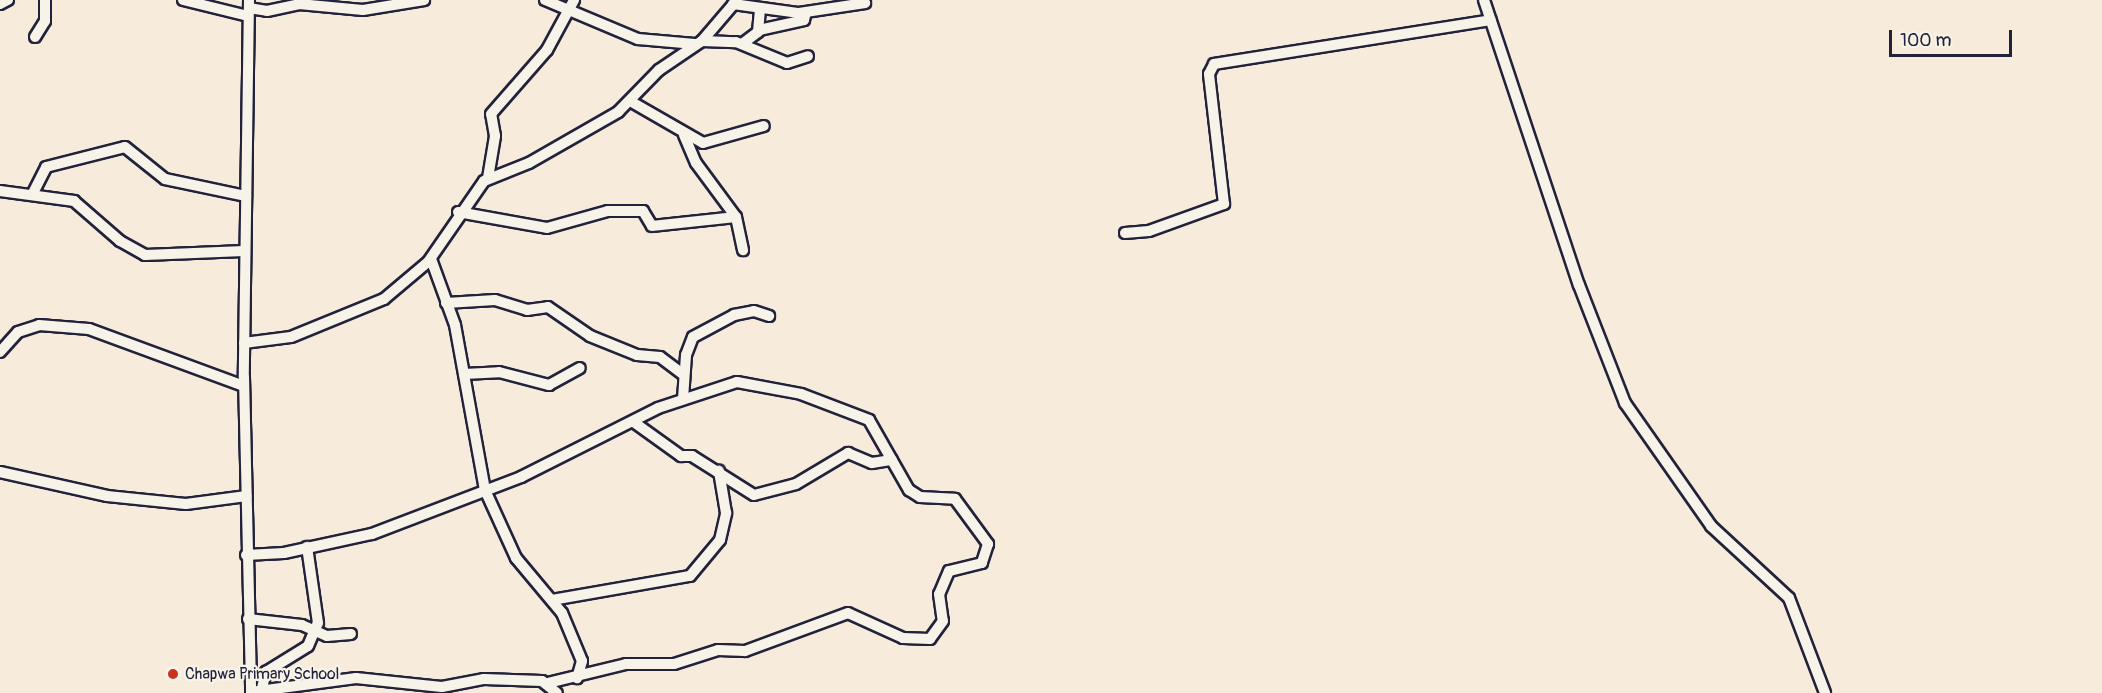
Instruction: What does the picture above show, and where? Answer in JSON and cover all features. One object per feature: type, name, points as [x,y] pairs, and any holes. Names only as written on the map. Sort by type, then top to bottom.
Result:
[{"type":"street","points":[[0,4],[8,0]]},
{"type":"street","points":[[35,37],[45,21],[45,0]]},
{"type":"street","points":[[183,0],[267,11],[299,4],[363,10],[424,0]]},
{"type":"street","points":[[545,0],[572,4],[638,39],[742,44],[778,61],[808,56]]},
{"type":"street","points":[[1484,0],[1579,285],[1625,403],[1712,526],[1789,598],[1825,693]]},
{"type":"street","points":[[244,342],[291,337],[348,318],[384,299],[431,259],[458,212],[488,178],[529,163],[630,101],[659,70],[699,42],[735,2],[760,10],[806,12],[828,5],[865,3]]},
{"type":"street","points":[[488,178],[495,136],[491,114],[540,60],[572,4]]},
{"type":"street","points":[[249,8],[244,386],[248,619],[254,692]]},
{"type":"street","points":[[759,30],[760,10]]},
{"type":"street","points":[[742,44],[759,30],[804,20],[806,12]]},
{"type":"street","points":[[1125,233],[1149,231],[1224,204],[1208,71],[1214,64],[1491,20]]},
{"type":"street","points":[[630,101],[684,135],[709,144],[764,126]]},
{"type":"street","points":[[684,135],[696,163],[736,217],[744,250]]},
{"type":"street","points":[[32,195],[46,167],[125,147],[165,179],[199,190],[246,196]]},
{"type":"street","points":[[0,191],[74,201],[120,241],[144,255],[244,251]]},
{"type":"street","points":[[458,212],[547,228],[616,210],[643,211],[652,226],[736,217]]},
{"type":"street","points":[[431,259],[446,303],[464,374],[485,489],[516,558],[552,600],[581,657],[577,678]]},
{"type":"street","points":[[446,303],[495,300],[527,310],[548,307],[590,336],[637,355],[660,357],[684,375]]},
{"type":"street","points":[[682,399],[689,342],[708,327],[750,311],[769,316]]},
{"type":"street","points":[[0,352],[18,332],[39,325],[89,329],[244,386]]},
{"type":"street","points":[[464,374],[499,372],[549,385],[580,368]]},
{"type":"street","points":[[246,555],[307,547],[372,534],[485,489],[634,423],[682,399],[737,381],[801,394],[869,420],[915,494],[956,499],[990,549],[982,563],[949,572],[939,594],[943,621],[930,639],[903,638],[848,613],[745,651],[718,650],[674,664],[626,664],[577,678],[548,683],[484,678],[442,687],[356,678],[254,692]]},
{"type":"street","points":[[634,423],[681,456],[719,471],[747,493],[771,494],[848,453],[872,463],[892,460]]},
{"type":"street","points":[[552,600],[690,576],[720,540],[726,513],[719,471]]},
{"type":"street","points":[[0,472],[107,496],[186,504],[246,496]]},
{"type":"street","points":[[254,692],[269,669],[308,646],[313,633],[319,613],[307,547]]},
{"type":"street","points":[[248,619],[302,625],[313,633],[351,634]]},
{"type":"street","points":[[548,683],[557,693]]},
{"type":"place","name":"Chapwa Primary School","points":[[173,674]]}]
